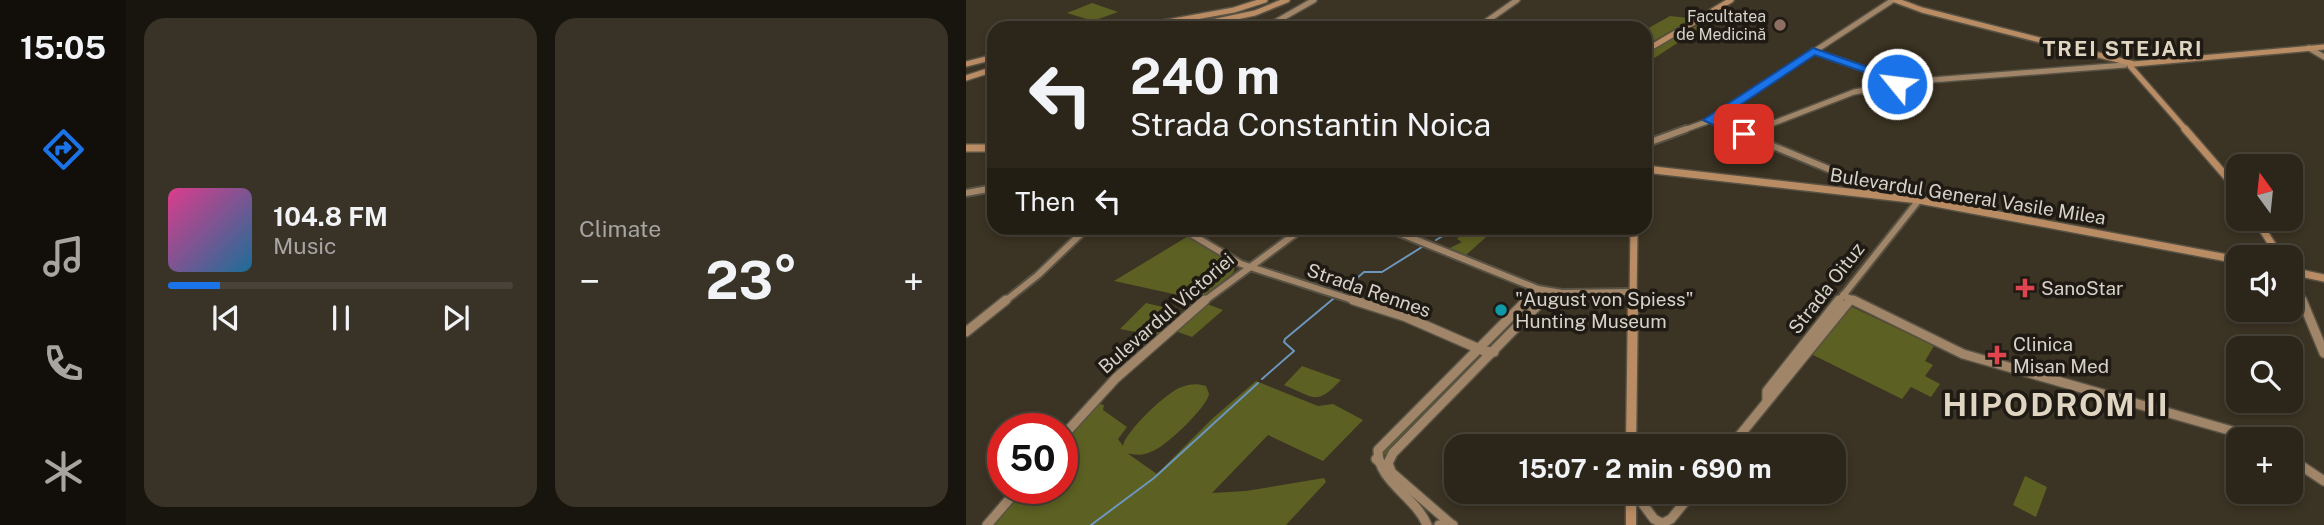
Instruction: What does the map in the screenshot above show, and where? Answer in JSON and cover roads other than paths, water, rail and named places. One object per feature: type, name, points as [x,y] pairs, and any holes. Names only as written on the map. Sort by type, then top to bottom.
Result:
[{"type":"main road","points":[[1197,21],[1265,0]]},
{"type":"main road","points":[[1206,21],[1255,13],[1287,0]]},
{"type":"main road","points":[[1652,47],[1731,0]]},
{"type":"main road","points":[[1894,0],[1922,10],[2128,64],[2324,47]]},
{"type":"main road","points":[[966,64],[987,59]]},
{"type":"main road","points":[[2128,64],[2226,176]]},
{"type":"main road","points":[[966,78],[987,71]]},
{"type":"main road","points":[[966,148],[987,148]]},
{"type":"main road","name":"Bulevardul General Vasile Milea","points":[[1652,170],[1919,200],[2226,258]]},
{"type":"main road","points":[[1631,434],[1634,235]]},
{"type":"main road","points":[[2303,274],[2324,278]]},
{"type":"main road","points":[[1631,524],[1632,504]]},
{"type":"street","points":[[1277,21],[1314,0]]},
{"type":"street","points":[[1486,21],[1517,0]]},
{"type":"street","points":[[1652,141],[1711,119],[1894,0]]},
{"type":"street","points":[[2309,48],[2324,57]]},
{"type":"street","points":[[1813,51],[1901,82]]},
{"type":"street","points":[[1744,134],[1854,92],[1901,82],[2128,64]]},
{"type":"street","points":[[1711,119],[1860,182],[1868,187],[1869,194]]},
{"type":"street","points":[[966,193],[987,189]]},
{"type":"street","name":"Strada Oituz","points":[[1741,434],[1919,200]]},
{"type":"street","points":[[966,332],[1038,275],[1080,235]]},
{"type":"street","name":"Strada Rennes","points":[[1193,235],[1247,266],[1406,317],[1494,352]]},
{"type":"street","name":"Bulevardul Victoriei","points":[[1078,419],[1116,377],[1247,266],[1293,235]]},
{"type":"street","points":[[1404,235],[1511,278],[1545,298],[1393,453],[1388,463],[1389,473],[1419,503],[1427,525]]},
{"type":"street","points":[[1453,524],[1372,461],[1380,447],[1536,291],[1633,292]]},
{"type":"street","points":[[1846,298],[1963,354],[2226,429]]},
{"type":"street","points":[[2303,301],[2324,353]]},
{"type":"street","points":[[2303,467],[2324,481]]},
{"type":"street","points":[[987,525],[1005,504]]},
{"type":"street","points":[[1642,504],[1654,519],[1668,523],[1683,504]]},
{"type":"street","points":[[1438,525],[1453,524]]},
{"type":"waterway","points":[[1436,240],[1444,235]]},
{"type":"waterway","points":[[1341,292],[1364,272],[1382,272],[1422,247]]},
{"type":"waterway","points":[[1262,379],[1294,351],[1284,342],[1285,339],[1333,299]]},
{"type":"waterway","points":[[1091,525],[1154,478],[1258,383]]},
{"type":"place","name":"Facultatea de Medicină","points":[[1780,25]]},
{"type":"place","name":"SanoStar","points":[[2025,288]]},
{"type":"place","name":"\"August von Spiess\" Hunting Museum","points":[[1501,310]]},
{"type":"place","name":"Clinica Misan Med","points":[[1997,355]]},
{"type":"district","name":"TREI STEJARI","points":[[2123,49]]},
{"type":"district","name":"HIPODROM II","points":[[2056,405]]}]
